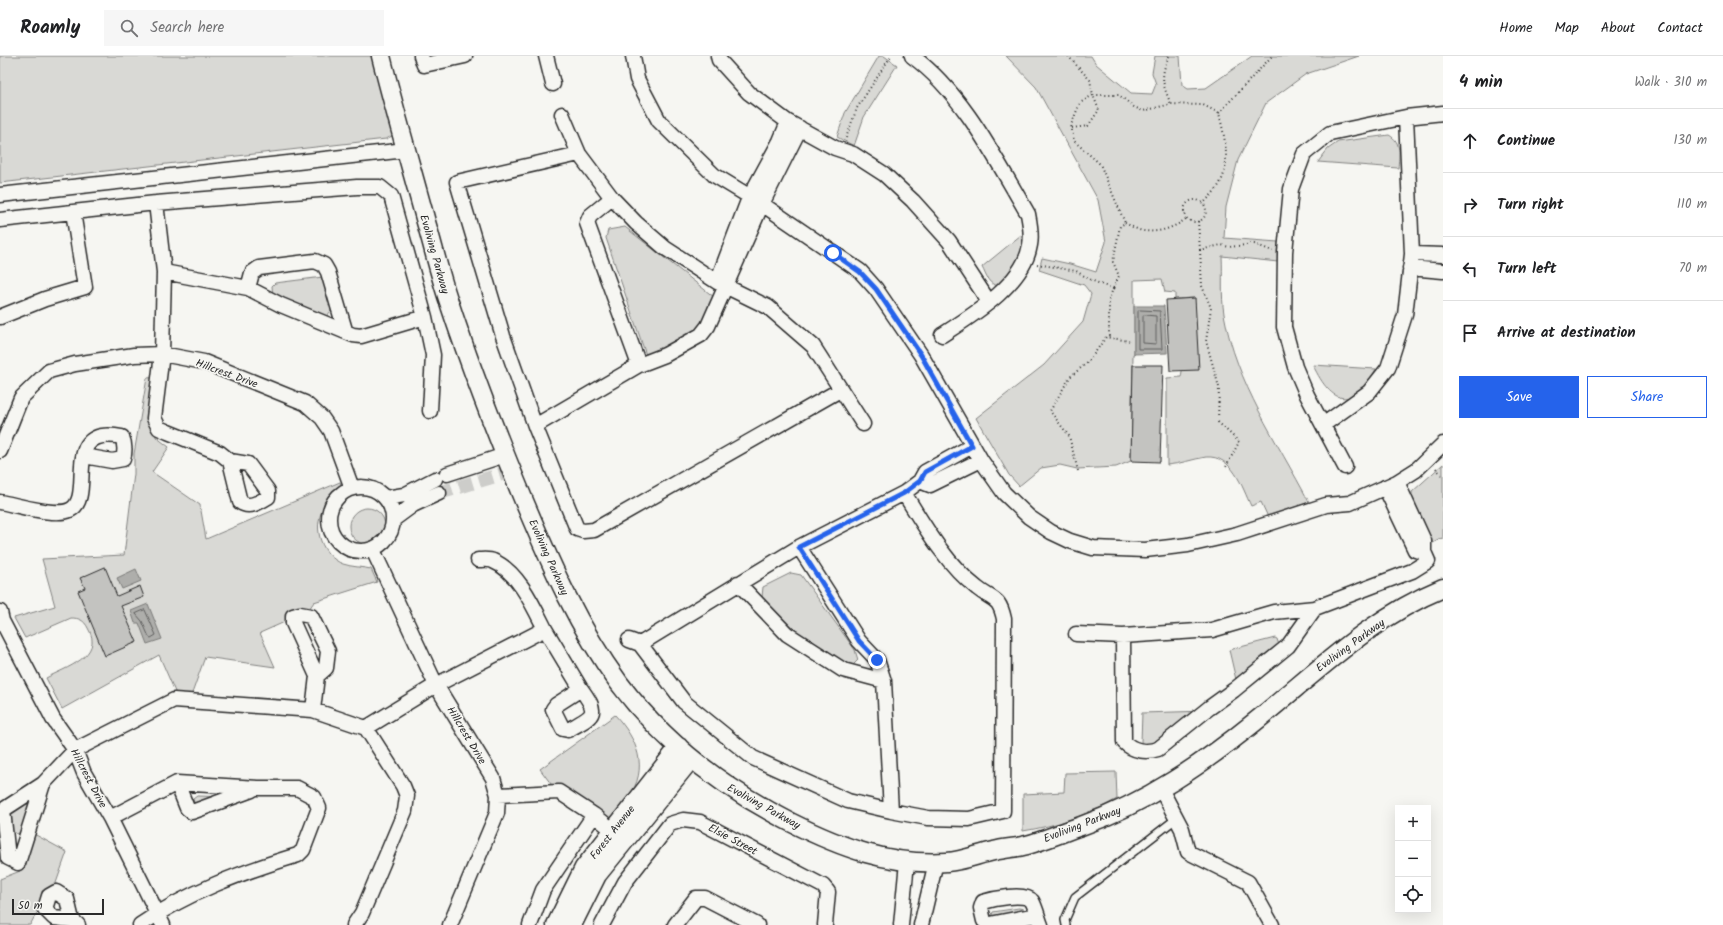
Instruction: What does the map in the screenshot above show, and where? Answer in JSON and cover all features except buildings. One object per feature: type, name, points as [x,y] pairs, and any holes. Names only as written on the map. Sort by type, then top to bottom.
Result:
[{"type":"street","name":"Evoliving Parkway","points":[[380,56],[448,299],[504,455],[552,568],[584,631],[634,702],[685,753],[720,782],[744,798],[831,842],[859,851],[907,862],[950,862],[995,850],[1027,845],[1082,826],[1121,810],[1161,789],[1194,767],[1256,721],[1328,659],[1375,625],[1416,599],[1443,588]]},
{"type":"street","points":[[421,56],[424,65],[465,56]]},
{"type":"street","points":[[546,56],[553,84]]},
{"type":"street","points":[[633,56],[637,79],[659,120],[714,175],[749,198],[762,204],[860,272],[876,289],[921,355],[972,446],[1004,493],[1029,517],[1045,528],[1070,541],[1093,548],[1111,550],[1146,550],[1209,542],[1256,530],[1326,505],[1350,503],[1391,485],[1425,463],[1443,444]]},
{"type":"street","points":[[718,56],[719,60],[748,93],[794,125],[835,148],[853,154],[884,174],[913,201],[949,241],[989,302]]},
{"type":"street","points":[[912,56],[942,83],[981,133],[1028,214],[1030,245],[1025,261],[1006,286],[989,302],[976,313],[942,335]]},
{"type":"street","points":[[1345,467],[1307,395],[1295,367],[1284,327],[1285,252],[1291,188],[1304,154],[1330,133],[1406,117],[1443,113]]},
{"type":"street","points":[[562,114],[579,154],[612,198],[636,223],[665,248],[722,284],[768,307],[812,346],[863,424]]},
{"type":"street","points":[[1323,425],[1369,392],[1388,368],[1405,315],[1411,261],[1406,117]]},
{"type":"street","points":[[535,426],[639,365],[665,355],[701,335],[708,326],[749,198],[780,141],[794,125]]},
{"type":"street","points":[[722,284],[762,204],[794,125]]},
{"type":"street","points":[[0,195],[406,150]]},
{"type":"street","points":[[579,154],[457,182],[503,336],[535,426],[578,529],[583,531],[594,530],[840,390]]},
{"type":"street","points":[[0,220],[156,203],[357,187],[380,187],[391,196],[425,317],[433,355],[430,411]]},
{"type":"street","points":[[612,198],[590,216],[587,223],[639,365]]},
{"type":"street","points":[[156,203],[164,272],[162,354],[154,418],[160,428],[220,453],[230,460]]},
{"type":"street","points":[[0,317],[45,298],[85,287],[73,212]]},
{"type":"street","points":[[1411,261],[1443,255]]},
{"type":"street","points":[[248,288],[252,273],[259,268],[315,260],[324,265],[328,272],[345,330]]},
{"type":"street","points":[[1411,261],[1443,271]]},
{"type":"street","points":[[164,272],[248,288],[281,305],[345,330],[353,335],[361,336],[425,317]]},
{"type":"street","name":"Hillcrest Drive","points":[[0,451],[21,398],[49,371],[75,364],[134,355],[162,354],[204,362],[305,403],[322,418],[331,431],[352,488]]},
{"type":"street","points":[[904,493],[936,542],[953,564],[977,588],[996,600],[1001,606],[1004,619],[1003,811],[969,819],[928,818],[891,811],[848,801],[753,758],[684,702],[634,642],[799,547],[904,493],[920,481],[925,472],[972,446]]},
{"type":"street","points":[[386,498],[404,495],[441,476],[504,455]]},
{"type":"street","points":[[0,502],[59,512],[71,510],[78,501],[84,456]]},
{"type":"street","points":[[920,481],[930,485],[981,460]]},
{"type":"street","points":[[1076,634],[1123,636],[1212,630],[1274,612],[1315,608],[1412,571],[1428,561],[1424,552],[1424,542],[1391,485]]},
{"type":"street","points":[[367,487],[374,489],[386,498],[393,511],[394,519],[393,527],[386,541],[373,550],[357,552],[346,548],[337,540],[330,526],[330,510],[339,496],[352,488],[367,487]]},
{"type":"street","points":[[394,519],[413,504],[438,493]]},
{"type":"street","points":[[799,547],[859,641],[877,660],[884,681],[891,811]]},
{"type":"street","name":"Hillcrest Drive","points":[[373,550],[436,684],[493,778],[498,796],[497,813],[450,925]]},
{"type":"street","points":[[478,560],[492,560],[506,569],[525,592],[581,689]]},
{"type":"street","points":[[738,583],[787,634],[843,670],[884,681]]},
{"type":"street","points":[[1123,636],[1124,742],[1129,748],[1149,752],[1158,749],[1288,646],[1315,608]]},
{"type":"street","name":"Hillcrest Drive","points":[[0,612],[2,621],[53,719],[75,750],[84,773],[110,818],[160,919]]},
{"type":"street","points":[[366,728],[436,684],[545,629]]},
{"type":"street","points":[[313,710],[317,676]]},
{"type":"street","points":[[43,784],[18,863],[8,858],[3,810],[43,784],[75,750],[174,700],[313,710],[366,728],[407,796],[405,811],[362,913],[354,925]]},
{"type":"street","name":"Forest Avenue","points":[[556,925],[584,868],[619,835],[685,753]]},
{"type":"street","points":[[110,818],[177,783],[258,788],[297,788],[314,796],[319,808],[303,850],[298,855],[217,882],[160,919],[140,925]]},
{"type":"street","points":[[177,783],[187,808],[192,812],[258,788]]},
{"type":"street","points":[[1161,789],[1182,828],[1188,852],[1248,882],[1272,925]]},
{"type":"street","points":[[498,796],[559,792],[594,815],[619,835]]},
{"type":"street","points":[[530,925],[543,890],[594,815]]},
{"type":"street","name":"Elsie Street","points":[[602,925],[625,882],[652,847],[670,824],[683,820],[700,822],[823,886],[828,892],[825,925]]},
{"type":"street","name":"Forest Avenue","points":[[572,925],[619,835]]},
{"type":"street","points":[[901,925],[907,862]]},
{"type":"street","points":[[921,925],[936,862]]},
{"type":"street","points":[[675,925],[696,898],[705,898],[757,925]]},
{"type":"lane","points":[[1066,925],[1066,915],[1075,897],[1177,818]]},
{"type":"path","points":[[843,151],[849,126],[857,108],[891,56]]},
{"type":"path","points":[[1068,56],[1090,80],[1093,95],[1099,110],[1088,126],[1072,128]]},
{"type":"path","points":[[1169,56],[1162,78],[1165,91],[1171,104]]},
{"type":"path","points":[[1219,113],[1272,56]]},
{"type":"path","points":[[1187,218],[1180,224],[1164,230],[1145,232],[1125,223],[1100,164],[1074,141],[1071,125],[1080,103],[1093,95],[1119,95],[1134,107],[1143,111],[1171,104],[1203,105],[1219,113]]},
{"type":"path","points":[[1202,204],[1219,185],[1226,169],[1225,139],[1219,113]]},
{"type":"path","points":[[1195,200],[1202,204],[1205,212],[1202,219],[1192,221],[1187,218],[1184,208],[1188,203],[1195,200]]},
{"type":"path","points":[[1198,221],[1202,286],[1211,308],[1206,341],[1219,387],[1218,422],[1239,442],[1225,469]]},
{"type":"path","points":[[1078,471],[1069,436],[1050,411],[1070,377],[1089,362],[1109,337],[1109,299],[1119,276],[1113,262],[1120,226],[1125,223]]},
{"type":"path","points":[[1200,250],[1221,245],[1229,247],[1254,244],[1277,252],[1285,252]]},
{"type":"path","points":[[1025,261],[1076,271],[1091,280],[1113,289]]},
{"type":"path","points":[[1109,337],[1129,341]]},
{"type":"shaded area","points":[[0,56],[371,56],[396,134],[386,139],[0,183]]},
{"type":"shaded area","points":[[879,56],[884,56],[897,65],[864,117],[854,146],[837,137],[845,113]]},
{"type":"shaded area","points":[[1006,56],[1091,56],[1096,64],[1131,93],[1152,94],[1156,84],[1152,73],[1155,56],[1180,56],[1182,85],[1188,89],[1206,88],[1252,56],[1359,56],[1306,74],[1266,103],[1238,160],[1226,207],[1224,238],[1278,242],[1278,262],[1222,256],[1223,307],[1230,339],[1248,388],[1271,434],[1309,502],[1268,517],[1261,502],[1251,506],[1240,482],[1230,467],[1223,461],[1206,457],[1167,465],[1167,378],[1181,377],[1195,298],[1175,299],[1175,293],[1165,292],[1162,279],[1134,280],[1134,354],[1131,461],[1116,467],[1077,469],[1060,465],[1041,468],[1019,486],[1009,475],[976,418],[1044,365],[1083,322],[1091,294],[1084,285],[1039,270],[1042,258],[1070,264],[1096,272],[1106,242],[1098,200],[1036,87]]},
{"type":"shaded area","points":[[1389,135],[1398,145],[1398,168],[1318,162],[1328,149],[1338,142]]},
{"type":"shaded area","points":[[625,227],[714,297],[701,333],[651,358],[646,355],[606,238],[608,230]]},
{"type":"shaded area","points":[[1021,235],[1022,249],[1017,263],[1000,286],[993,284],[988,280],[982,267]]},
{"type":"shaded area","points":[[323,277],[333,308],[327,316],[273,297],[272,286],[275,283]]},
{"type":"shaded area","points":[[1313,365],[1376,369],[1359,391],[1351,397],[1343,398],[1335,395],[1328,389],[1320,379]]},
{"type":"shaded area","points":[[162,377],[156,437],[169,447],[152,472],[200,505],[206,539],[340,482],[343,490],[327,503],[320,517],[319,533],[321,541],[329,555],[343,564],[371,569],[377,582],[314,602],[307,612],[260,633],[275,667],[205,657],[190,699],[179,701],[159,655],[62,709],[46,678],[72,665],[87,653],[91,646],[92,638],[88,628],[81,620],[71,618],[25,638],[14,618],[55,606],[42,559],[124,555],[134,474],[134,454],[147,378]]},
{"type":"shaded area","points":[[1443,464],[1443,540],[1442,538],[1433,543],[1412,503],[1412,492]]},
{"type":"shaded area","points":[[370,508],[380,513],[384,519],[384,533],[380,539],[374,543],[364,544],[354,539],[350,533],[349,523],[354,513],[360,509]]},
{"type":"shaded area","points":[[791,573],[801,575],[855,650],[858,660],[851,667],[814,644],[792,628],[762,597],[763,587]]},
{"type":"shaded area","points":[[1275,638],[1277,639],[1279,645],[1237,684],[1229,650]]},
{"type":"shaded area","points":[[1206,711],[1158,746],[1145,748],[1141,742],[1142,713]]},
{"type":"shaded area","points":[[615,715],[623,724],[635,744],[639,765],[635,787],[624,804],[608,822],[557,792],[540,769]]},
{"type":"shaded area","points":[[1116,772],[1117,799],[1072,819],[1023,831],[1023,794],[1064,792],[1065,773]]},
{"type":"shaded area","points":[[34,796],[24,830],[17,834],[12,831],[6,812]]},
{"type":"shaded area","points":[[197,796],[230,797],[195,806],[193,799]]},
{"type":"shaded area","points":[[34,834],[67,852],[50,900],[36,914],[30,925],[0,925],[0,879],[20,871]]},
{"type":"shaded area","points":[[1019,908],[1024,909],[1026,913],[991,918],[993,912]]},
{"type":"water","points":[[1134,306],[1164,306],[1167,353],[1134,354]]},
{"type":"water","points":[[136,569],[141,581],[122,589],[117,578]]},
{"type":"water","points":[[148,604],[162,639],[147,644],[139,623],[135,623],[131,611]]},
{"type":"tunnel","points":[[439,493],[512,471]]},
{"type":"route","points":[[833,253],[860,272],[876,289],[921,355],[972,446],[925,472],[920,481],[904,493],[799,547],[859,641],[877,660]]}]
